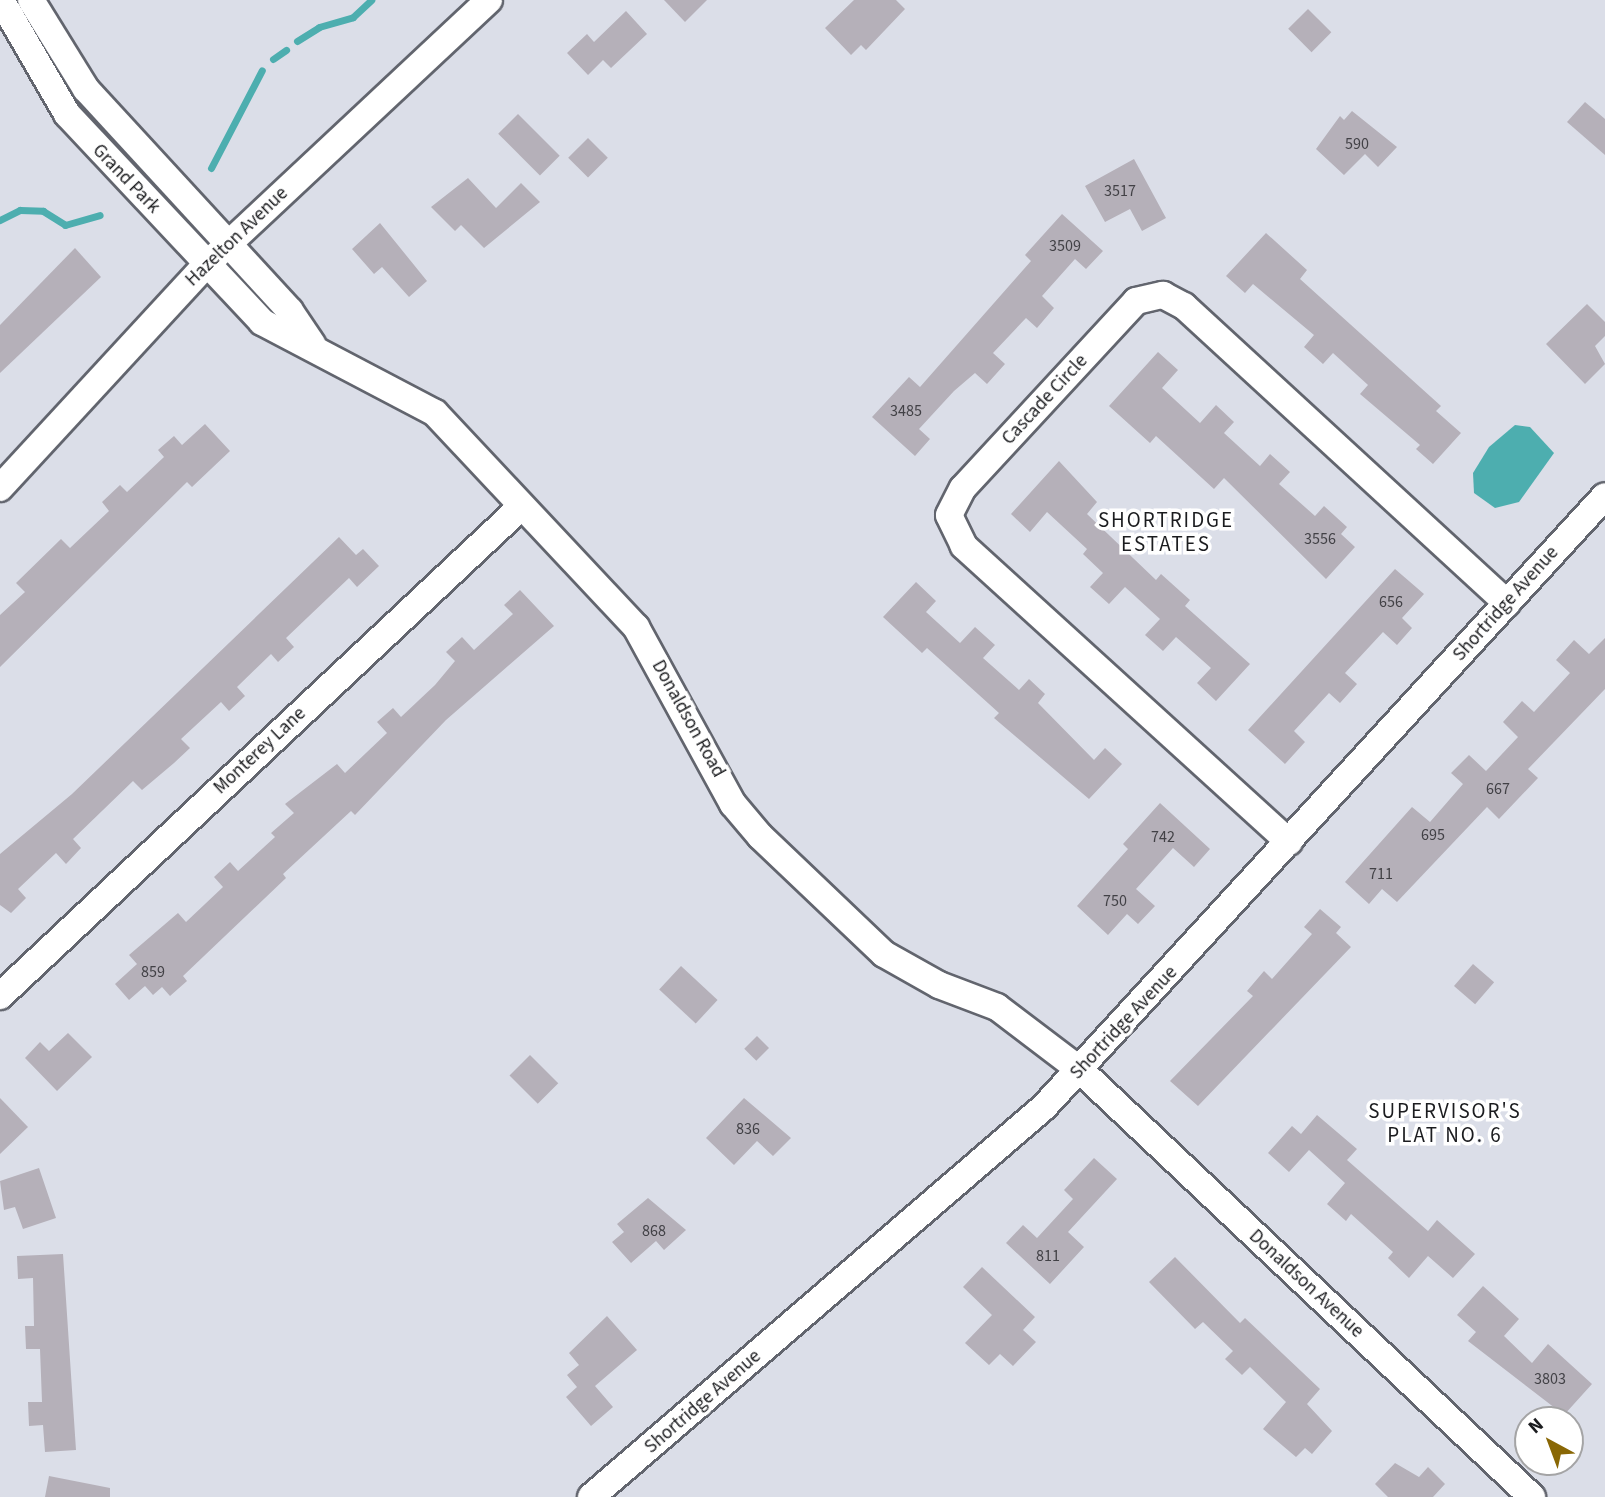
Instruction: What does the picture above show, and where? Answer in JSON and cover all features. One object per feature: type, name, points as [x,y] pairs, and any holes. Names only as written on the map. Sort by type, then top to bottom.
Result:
[{"type":"street","name":"Grand Park","points":[[1,0],[49,90],[87,138],[207,264]]},
{"type":"street","name":"Grand Park","points":[[30,0],[72,71],[229,243]]},
{"type":"street","name":"Hazelton Avenue","points":[[0,488],[207,264],[489,0]]},
{"type":"street","points":[[49,90],[72,71]]},
{"type":"street","name":"Donaldson Road","points":[[229,243],[312,344]]},
{"type":"street","name":"Donaldson Road","points":[[207,264],[262,322],[312,344],[435,413],[636,627],[733,804],[760,836],[884,954],[939,985],[997,1007],[1080,1070]]},
{"type":"street","name":"Cascade Circle","points":[[1289,842],[964,546],[949,515],[970,480],[1136,301],[1163,295],[1184,306],[1507,603]]},
{"type":"street","name":"Shortridge Avenue","points":[[591,1497],[997,1149],[1080,1070],[1605,496]]},
{"type":"street","name":"Monterey Lane","points":[[0,996],[521,507]]},
{"type":"street","name":"Donaldson Avenue","points":[[1080,1070],[1521,1494]]},
{"type":"water","points":[[1515,425],[1530,427],[1554,453],[1519,502],[1495,508],[1474,493],[1473,473],[1489,447]]},
{"type":"building","points":[[664,0],[707,0],[685,22]]},
{"type":"building","points":[[854,0],[896,0],[905,9],[866,50],[861,45],[851,55],[825,28]]},
{"type":"building","points":[[1308,9],[1331,32],[1312,52],[1288,29]]},
{"type":"building","points":[[626,11],[647,34],[611,68],[603,60],[588,75],[567,53],[587,34],[594,42]]},
{"type":"building","points":[[1585,102],[1605,119],[1605,155],[1567,122]]},
{"type":"building","points":[[1352,111],[1397,147],[1378,167],[1365,154],[1344,175],[1316,149],[1340,116],[1344,120]]},
{"type":"building","points":[[518,114],[560,156],[540,176],[498,134]]},
{"type":"building","points":[[588,138],[608,158],[588,178],[568,158]]},
{"type":"building","points":[[1134,159],[1166,218],[1142,231],[1130,209],[1105,222],[1085,186]]},
{"type":"building","points":[[468,178],[496,208],[521,183],[540,202],[484,248],[461,225],[455,231],[431,207]]},
{"type":"building","points":[[1062,214],[1103,251],[1086,269],[1075,259],[1042,296],[1054,308],[1037,328],[1026,318],[993,353],[1005,364],[987,384],[975,373],[954,391],[919,429],[930,439],[915,456],[872,417],[909,377],[920,387],[1031,261],[1025,255]]},
{"type":"building","points":[[380,223],[427,281],[409,297],[382,267],[374,274],[352,249]]},
{"type":"building","points":[[1266,233],[1307,270],[1300,279],[1441,406],[1436,411],[1461,433],[1433,464],[1416,449],[1420,445],[1360,394],[1368,385],[1333,353],[1323,364],[1304,347],[1314,335],[1253,284],[1245,293],[1226,276]]},
{"type":"building","points":[[75,248],[101,277],[0,373],[0,325]]},
{"type":"building","points":[[1587,304],[1605,322],[1605,336],[1595,346],[1605,364],[1585,384],[1546,344]]},
{"type":"building","points":[[1158,352],[1178,370],[1162,388],[1200,423],[1216,405],[1234,422],[1224,433],[1260,466],[1270,454],[1290,472],[1279,484],[1315,516],[1324,506],[1347,527],[1341,534],[1355,547],[1326,579],[1224,478],[1214,489],[1156,436],[1150,443],[1109,406]]},
{"type":"building","points":[[205,424],[230,451],[192,487],[187,482],[0,667],[0,615],[25,592],[16,583],[61,539],[70,548],[109,511],[102,502],[120,485],[127,492],[164,457],[158,450],[174,436],[182,445]]},
{"type":"building","points":[[1059,461],[1097,502],[1087,514],[1156,580],[1161,574],[1190,600],[1185,606],[1250,664],[1216,701],[1197,683],[1211,668],[1176,637],[1163,651],[1145,635],[1160,619],[1125,587],[1109,604],[1090,587],[1103,573],[1083,554],[1087,549],[1047,512],[1030,532],[1011,514]]},
{"type":"building","points":[[339,537],[356,555],[363,549],[379,566],[357,587],[349,578],[286,638],[294,647],[278,662],[271,654],[237,687],[245,696],[229,711],[221,702],[181,739],[190,748],[174,763],[142,790],[133,781],[73,839],[81,848],[66,864],[56,853],[18,889],[26,898],[11,913],[0,905],[0,854],[72,794]]},
{"type":"building","points":[[1395,569],[1424,594],[1402,618],[1412,628],[1397,645],[1383,632],[1345,673],[1357,684],[1340,703],[1329,693],[1294,731],[1305,742],[1285,764],[1248,730]]},
{"type":"building","points":[[916,582],[936,601],[926,612],[960,643],[975,627],[995,645],[983,658],[1019,690],[1029,679],[1045,694],[1038,703],[1094,760],[1105,748],[1122,764],[1089,799],[994,718],[999,713],[927,648],[922,653],[883,617]]},
{"type":"building","points":[[520,590],[554,626],[446,720],[355,815],[351,811],[283,874],[286,878],[183,976],[187,981],[170,996],[162,987],[153,995],[145,986],[129,1000],[115,984],[137,964],[129,955],[178,913],[186,922],[223,887],[214,877],[230,862],[238,871],[275,837],[271,833],[294,813],[285,804],[337,764],[345,773],[387,733],[377,722],[393,708],[401,717],[435,685],[455,661],[446,652],[462,637],[474,650],[513,614],[504,605]]},
{"type":"building","points":[[1605,638],[1605,689],[1528,769],[1538,778],[1499,819],[1487,807],[1397,902],[1382,889],[1369,904],[1345,882],[1412,807],[1430,822],[1463,784],[1451,773],[1469,755],[1486,771],[1518,737],[1503,722],[1522,701],[1534,712],[1570,673],[1556,660],[1574,640],[1589,654]]},
{"type":"building","points":[[1160,803],[1210,849],[1194,867],[1173,848],[1136,889],[1155,906],[1138,924],[1127,914],[1108,935],[1077,906],[1128,849],[1123,844]]},
{"type":"building","points":[[1320,909],[1341,927],[1336,933],[1351,947],[1198,1106],[1170,1081],[1253,996],[1247,991],[1264,971],[1272,979],[1312,934],[1304,927]]},
{"type":"building","points":[[1473,964],[1494,982],[1475,1004],[1454,986]]},
{"type":"building","points":[[681,966],[718,1000],[696,1024],[659,989]]},
{"type":"building","points":[[68,1033],[92,1057],[57,1091],[25,1058],[40,1042],[49,1051]]},
{"type":"building","points":[[757,1036],[769,1048],[756,1061],[744,1049]]},
{"type":"building","points":[[530,1055],[558,1083],[538,1104],[509,1076]]},
{"type":"building","points":[[0,1098],[28,1127],[0,1154]]},
{"type":"building","points":[[744,1098],[791,1138],[773,1156],[757,1141],[734,1165],[706,1138]]},
{"type":"building","points":[[1317,1115],[1357,1149],[1347,1160],[1428,1231],[1437,1220],[1475,1254],[1453,1278],[1428,1256],[1409,1278],[1388,1258],[1393,1252],[1351,1214],[1346,1221],[1327,1204],[1345,1183],[1309,1150],[1289,1172],[1268,1153],[1292,1126],[1301,1134]]},
{"type":"building","points":[[1094,1158],[1117,1179],[1068,1232],[1084,1247],[1050,1284],[1006,1243],[1023,1225],[1037,1238],[1073,1199],[1064,1190]]},
{"type":"building","points":[[39,1168],[56,1218],[23,1229],[15,1207],[4,1210],[0,1181]]},
{"type":"building","points":[[648,1198],[686,1230],[664,1250],[656,1241],[631,1263],[612,1242],[624,1232],[617,1224]]},
{"type":"building","points":[[63,1254],[76,1450],[45,1452],[43,1425],[29,1426],[28,1402],[42,1402],[40,1349],[26,1349],[25,1326],[34,1326],[33,1278],[18,1279],[17,1256]]},
{"type":"building","points":[[1175,1257],[1240,1323],[1245,1318],[1320,1389],[1307,1404],[1332,1431],[1312,1454],[1305,1448],[1296,1457],[1263,1429],[1286,1402],[1250,1367],[1242,1375],[1225,1359],[1233,1351],[1203,1322],[1195,1329],[1149,1282]]},
{"type":"building","points":[[982,1267],[1035,1317],[1023,1330],[1036,1342],[1013,1366],[1000,1354],[989,1365],[965,1343],[992,1315],[963,1287]]},
{"type":"building","points":[[1483,1286],[1519,1319],[1504,1336],[1532,1363],[1548,1344],[1592,1384],[1572,1406],[1552,1406],[1468,1341],[1476,1332],[1457,1315]]},
{"type":"building","points":[[607,1316],[637,1350],[595,1386],[613,1407],[591,1426],[566,1397],[577,1387],[567,1375],[579,1365],[569,1353]]},
{"type":"building","points":[[1395,1463],[1419,1477],[1428,1467],[1445,1484],[1433,1497],[1388,1497],[1375,1484]]},
{"type":"building","points":[[49,1476],[110,1488],[110,1497],[45,1497]]},
{"type":"waterway","points":[[297,41],[319,27],[353,17],[371,0]]},
{"type":"waterway","points":[[273,59],[286,50]]},
{"type":"waterway","points":[[211,168],[262,70]]},
{"type":"waterway","points":[[0,220],[20,210],[43,211],[65,225],[100,215]]},
{"type":"district","name":"SHORTRIDGE ESTATES","points":[[1166,532]]},
{"type":"district","name":"SUPERVISOR'S PLAT NO. 6","points":[[1445,1123]]}]
